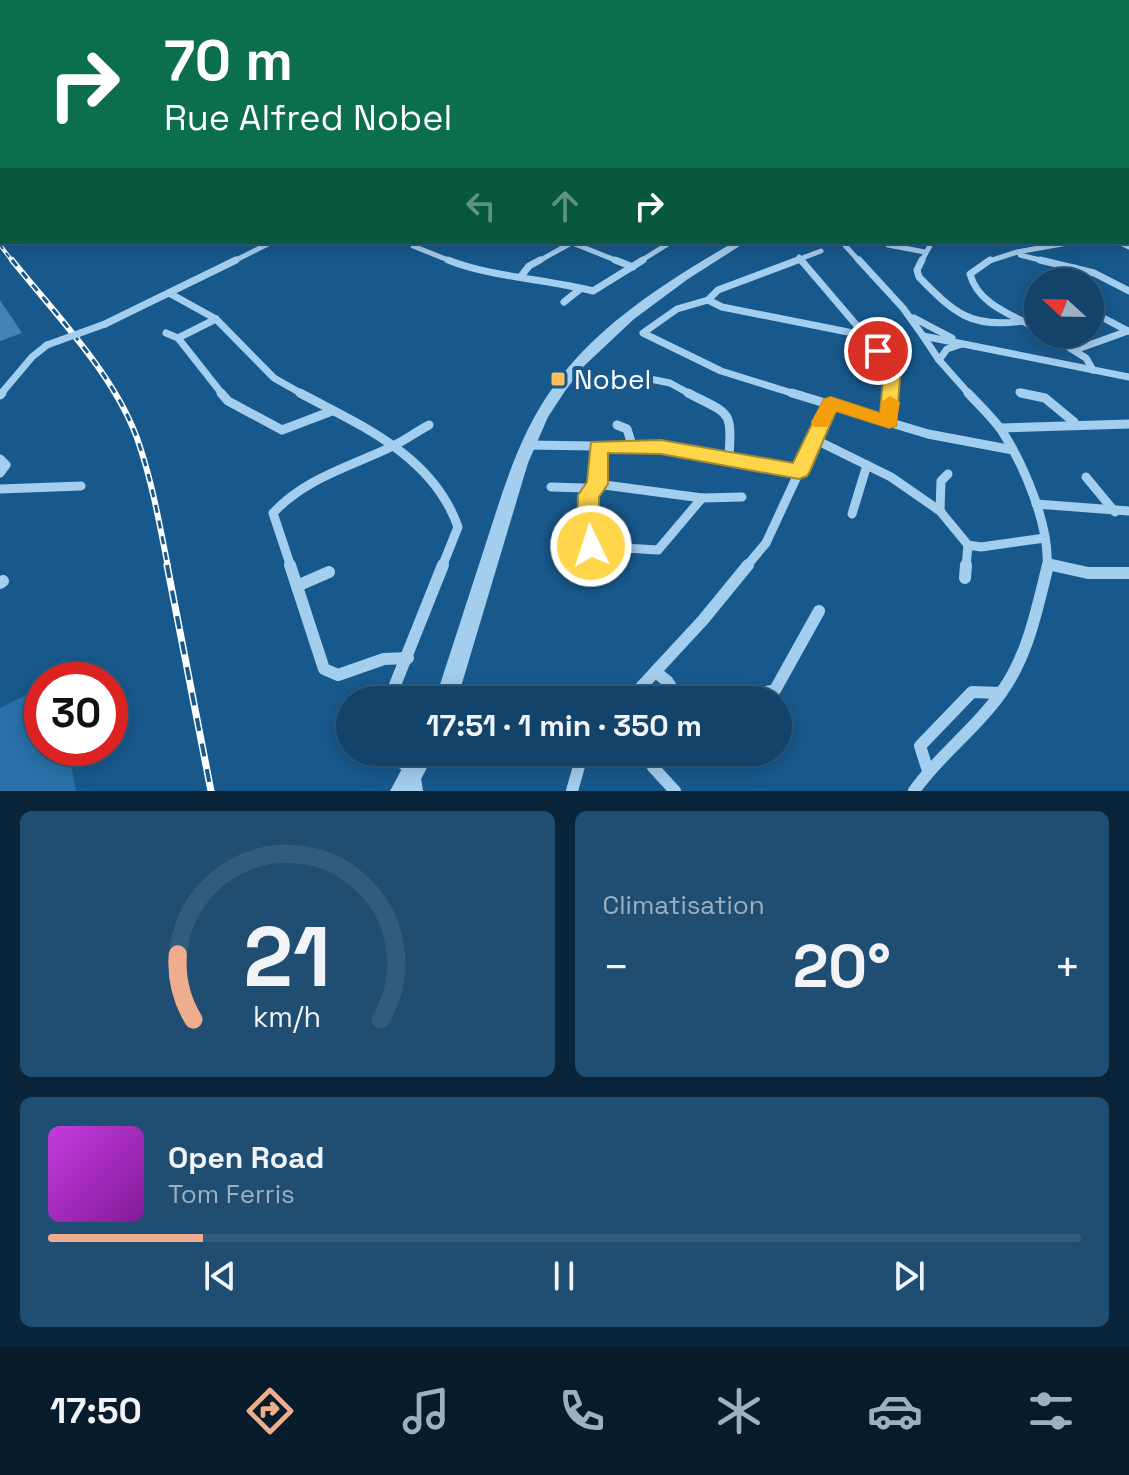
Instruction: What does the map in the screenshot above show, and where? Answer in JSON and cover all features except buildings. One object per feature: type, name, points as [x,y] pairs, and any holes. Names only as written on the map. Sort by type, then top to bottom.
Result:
[{"type":"street","points":[[0,395],[32,357],[47,345],[105,324],[268,244]]},
{"type":"street","points":[[412,244],[463,266],[551,280],[579,290],[593,291],[666,244]]},
{"type":"street","points":[[522,275],[529,266],[568,244]]},
{"type":"street","points":[[576,244],[633,267]]},
{"type":"street","points":[[450,686],[527,445],[542,415],[571,375],[619,326],[675,282],[738,244]]},
{"type":"street","points":[[844,244],[910,316],[939,360],[1000,428],[1036,504],[1045,538],[1048,564],[1029,639],[1001,693],[928,771],[914,791]]},
{"type":"street","points":[[931,244],[917,270],[919,277],[954,313],[985,325],[1024,321]]},
{"type":"street","points":[[1024,321],[989,301],[971,281],[970,274],[980,263],[1055,244]]},
{"type":"street","points":[[888,245],[925,252]]},
{"type":"street","points":[[821,251],[718,290],[708,300],[677,309],[643,333],[721,371],[928,434],[1013,450]]},
{"type":"street","points":[[1015,254],[1075,268]]},
{"type":"street","points":[[799,257],[893,368],[889,422]]},
{"type":"street","points":[[1104,278],[1129,291]]},
{"type":"street","points":[[564,302],[579,290]]},
{"type":"street","points":[[169,293],[216,319],[274,378],[396,445],[449,502],[458,527],[395,686]]},
{"type":"street","points":[[708,300],[722,307],[863,335]]},
{"type":"street","points":[[910,316],[963,343]]},
{"type":"street","points":[[1104,318],[1129,331]]},
{"type":"street","points":[[178,338],[216,319]]},
{"type":"street","points":[[1075,350],[1129,331]]},
{"type":"street","points":[[166,333],[178,338],[228,401],[282,430],[332,411]]},
{"type":"street","points":[[923,336],[1129,377]]},
{"type":"street","points":[[939,360],[947,349],[963,343]]},
{"type":"street","points":[[1072,348],[1086,358],[1093,370]]},
{"type":"street","points":[[640,377],[670,383],[725,412],[731,420],[729,457]]},
{"type":"street","points":[[1019,392],[1045,398],[1074,422]]},
{"type":"street","points":[[644,686],[766,543],[812,438],[831,403]]},
{"type":"street","points":[[1000,428],[1059,427],[1074,422],[1129,424]]},
{"type":"street","points":[[408,658],[384,659],[338,675],[324,669],[273,513],[283,500],[308,485],[396,445],[429,425]]},
{"type":"street","points":[[617,425],[627,429],[632,445]]},
{"type":"street","points":[[812,438],[891,477],[940,511],[968,545],[981,547],[1045,538]]},
{"type":"street","points":[[527,445],[632,445],[729,457],[799,471]]},
{"type":"street","points":[[598,447],[597,484],[589,495],[588,537],[591,546],[600,549],[658,550],[702,498]]},
{"type":"street","points":[[0,459],[6,465],[0,473]]},
{"type":"street","points":[[852,514],[867,465]]},
{"type":"street","points":[[940,511],[941,481],[948,474]]},
{"type":"street","points":[[1086,477],[1115,512]]},
{"type":"street","points":[[551,487],[585,488],[597,484],[702,498],[742,497]]},
{"type":"street","points":[[0,489],[81,486]]},
{"type":"street","points":[[1036,504],[1129,511]]},
{"type":"street","points":[[965,578],[968,545]]},
{"type":"street","points":[[1048,564],[1070,572],[1095,575],[1129,573]]},
{"type":"street","points":[[297,586],[329,572]]},
{"type":"street","points":[[777,686],[819,611]]},
{"type":"street","points":[[657,673],[669,686]]},
{"type":"street","points":[[928,771],[920,746],[972,692],[1001,693]]},
{"type":"street","points":[[572,791],[579,766]]},
{"type":"street","points":[[653,766],[675,791]]},
{"type":"shaded area","points":[[24,696],[24,766],[71,766],[76,791],[0,791],[0,708]]},
{"type":"railway","points":[[0,245],[13,262]]},
{"type":"railway","points":[[12,260],[102,372],[130,422],[149,477],[168,567]]},
{"type":"railway","points":[[167,565],[211,791]]},
{"type":"slow traffic","points":[[820,422],[831,403],[889,422],[890,402]]},
{"type":"place","name":"Nobel","points":[[558,379]]},
{"type":"route","points":[[591,546],[588,537],[589,495],[597,484],[598,447],[661,447],[799,471],[831,403],[889,422],[893,368],[878,351]]}]
